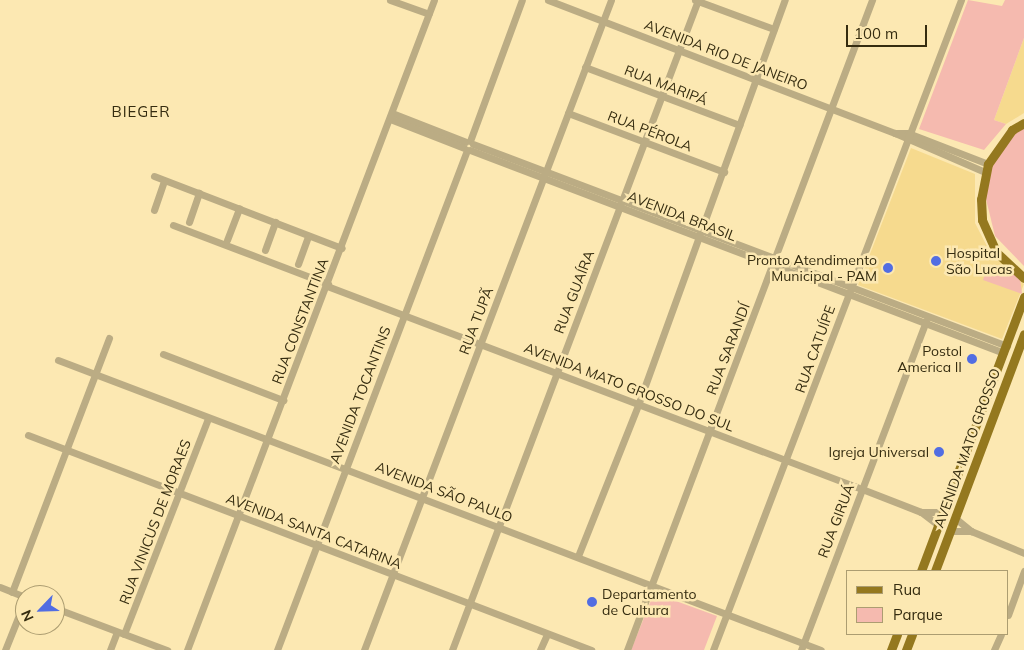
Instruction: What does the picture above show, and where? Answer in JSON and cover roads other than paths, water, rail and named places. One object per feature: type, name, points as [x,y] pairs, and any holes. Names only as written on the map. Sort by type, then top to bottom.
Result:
[{"type":"main road","points":[[1024,123],[1012,130],[987,168],[982,220],[996,252],[1024,278]]},
{"type":"main road","name":"AVENIDA MATO GROSSO","points":[[921,570],[1024,297]]},
{"type":"main road","name":"AVENIDA MATO GROSSO","points":[[935,570],[1020,355],[1024,334]]},
{"type":"main road","name":"AVENIDA BRASIL","points":[[1005,349],[1020,355]]},
{"type":"main road","points":[[892,650],[898,635]]},
{"type":"main road","points":[[906,650],[912,635]]},
{"type":"street","points":[[390,0],[429,14]]},
{"type":"street","name":"RUA CONSTANTINA","points":[[187,650],[342,248],[434,0]]},
{"type":"street","name":"AVENIDA TOCANTINS","points":[[277,650],[522,0]]},
{"type":"street","name":"AVENIDA RIO DE JANEIRO","points":[[548,0],[907,136]]},
{"type":"street","name":"RUA TUPÃ","points":[[364,650],[611,0]]},
{"type":"street","points":[[696,0],[774,29]]},
{"type":"street","name":"RUA GUAÍRA","points":[[452,650],[679,50],[696,0]]},
{"type":"street","points":[[578,556],[638,405],[785,0]]},
{"type":"street","name":"RUA SARANDÍ","points":[[627,650],[872,0]]},
{"type":"street","name":"RUA CATUÍPE","points":[[713,650],[787,461],[907,136],[961,0]]},
{"type":"street","name":"RUA MARIPÁ","points":[[585,67],[739,125]]},
{"type":"street","name":"RUA PÉROLA","points":[[568,113],[724,172]]},
{"type":"street","name":"AVENIDA BRASIL","points":[[391,116],[1005,349]]},
{"type":"street","points":[[907,136],[987,168]]},
{"type":"street","points":[[154,176],[342,248]]},
{"type":"street","points":[[154,210],[164,180]]},
{"type":"street","points":[[189,222],[199,193]]},
{"type":"street","points":[[227,240],[239,208]]},
{"type":"street","points":[[265,250],[275,222]]},
{"type":"street","name":"AVENIDA MATO GROSSO DO SUL","points":[[173,225],[404,316],[922,512]]},
{"type":"street","points":[[298,264],[308,236]]},
{"type":"street","name":"RUA GIRUÁ","points":[[802,647],[926,320]]},
{"type":"street","points":[[12,592],[109,338]]},
{"type":"street","points":[[163,354],[283,400]]},
{"type":"street","name":"AVENIDA SÃO PAULO","points":[[58,360],[268,441],[345,467],[727,612],[802,647],[821,650]]},
{"type":"street","name":"RUA VINICUS DE MORAES","points":[[110,650],[120,633],[181,494],[208,418]]},
{"type":"street","name":"AVENIDA SANTA CATARINA","points":[[28,435],[591,650]]},
{"type":"street","points":[[922,512],[943,512]]},
{"type":"street","points":[[922,512],[938,525]]},
{"type":"street","points":[[955,518],[971,531],[1024,553]]},
{"type":"street","points":[[950,531],[971,531]]},
{"type":"street","points":[[1009,611],[1024,571]]},
{"type":"street","points":[[0,587],[15,593]]},
{"type":"street","points":[[65,612],[167,650]]},
{"type":"street","points":[[5,650],[15,624]]},
{"type":"street","points":[[540,650],[547,634]]},
{"type":"street","points":[[994,650],[1000,635]]},
{"type":"place","name":"Hospital São Lucas","points":[[936,261]]},
{"type":"place","name":"Pronto Atendimento Municipal - PAM","points":[[888,268]]},
{"type":"place","name":"Postol America II","points":[[972,359]]},
{"type":"place","name":"Igreja Universal","points":[[939,452]]},
{"type":"place","name":"Departamento de Cultura","points":[[592,602]]},
{"type":"district","name":"BIEGER","points":[[141,112]]}]
